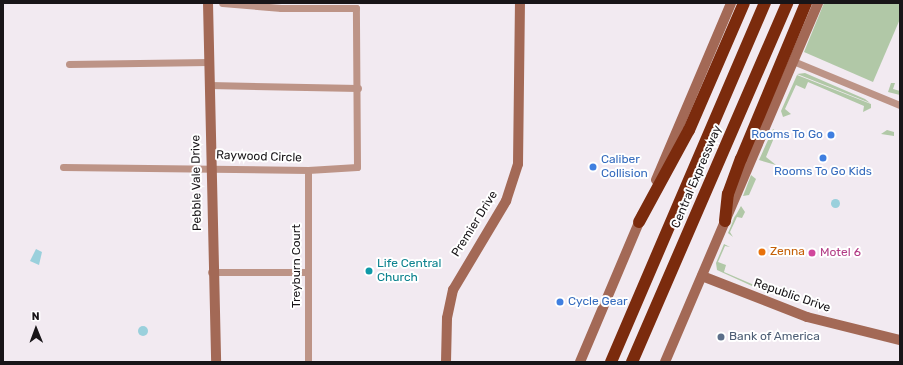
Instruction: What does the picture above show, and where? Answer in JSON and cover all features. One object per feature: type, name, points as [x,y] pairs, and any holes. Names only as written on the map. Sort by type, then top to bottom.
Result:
[{"type":"highway","points":[[639,222],[688,130],[744,3]]},
{"type":"highway","name":"Central Expressway","points":[[611,362],[765,3]]},
{"type":"highway","name":"Central Expressway","points":[[632,362],[787,3]]},
{"type":"highway","points":[[725,221],[728,194],[741,159],[806,3]]},
{"type":"street","name":"Pebble Vale Drive","points":[[208,3],[212,272],[216,362]]},
{"type":"street","points":[[209,85],[358,88],[356,8],[222,3]]},
{"type":"street","name":"Premier Drive","points":[[446,362],[447,318],[453,290],[506,201],[518,164],[520,3]]},
{"type":"street","points":[[580,362],[731,3]]},
{"type":"street","points":[[664,362],[818,3]]},
{"type":"street","points":[[793,61],[900,105]]},
{"type":"street","points":[[69,64],[209,62]]},
{"type":"street","name":"Raywood Circle","points":[[63,167],[210,166],[308,170],[358,167],[358,88]]},
{"type":"street","name":"Treyburn Court","points":[[308,170],[308,362]]},
{"type":"street","points":[[212,272],[308,272]]},
{"type":"street","name":"Republic Drive","points":[[702,276],[802,316],[900,340]]},
{"type":"green space","points":[[824,3],[900,3],[900,19],[873,82],[804,52]]},
{"type":"green space","points":[[805,73],[865,99],[870,103],[797,74]]},
{"type":"green space","points":[[797,75],[871,104],[871,108],[863,112],[864,106],[808,82],[805,89],[796,85],[785,109],[791,114],[783,117],[781,111]]},
{"type":"green space","points":[[891,83],[895,83],[893,89],[900,91],[900,95],[888,92]]},
{"type":"green space","points":[[773,129],[780,134],[776,133],[766,157],[776,165],[759,160]]},
{"type":"green space","points":[[887,130],[894,132],[894,136],[881,134]]},
{"type":"green space","points":[[751,175],[756,179],[749,195],[743,196]]},
{"type":"green space","points":[[741,206],[745,212],[742,218],[737,217],[730,232],[733,237],[728,233]]},
{"type":"green space","points":[[724,244],[730,247],[725,246],[718,262],[726,265],[724,272],[761,288],[766,284],[767,293],[717,270],[716,263]]},
{"type":"water","points":[[833,199],[837,199],[839,203],[837,207],[833,207],[831,205],[831,201]]},
{"type":"water","points":[[36,249],[42,252],[39,265],[30,261]]},
{"type":"water","points":[[141,326],[145,326],[148,331],[145,336],[141,336],[138,333],[138,329]]},
{"type":"place","name":"Rooms To Go","points":[[831,135]]},
{"type":"place","name":"Rooms To Go Kids","points":[[823,158]]},
{"type":"place","name":"Caliber Collision","points":[[593,167]]},
{"type":"place","name":"Zenna","points":[[762,252]]},
{"type":"place","name":"Motel 6","points":[[812,253]]},
{"type":"place","name":"Life Central Church","points":[[369,271]]},
{"type":"place","name":"Cycle Gear","points":[[560,302]]},
{"type":"place","name":"Bank of America","points":[[721,337]]}]
